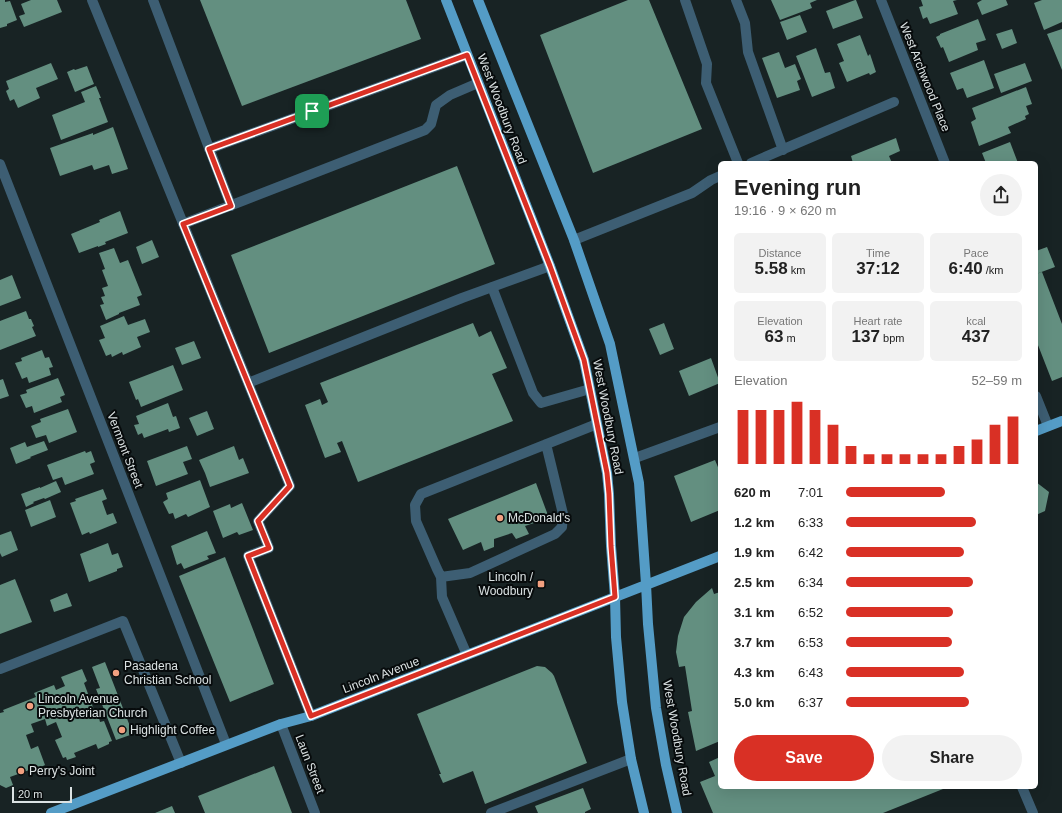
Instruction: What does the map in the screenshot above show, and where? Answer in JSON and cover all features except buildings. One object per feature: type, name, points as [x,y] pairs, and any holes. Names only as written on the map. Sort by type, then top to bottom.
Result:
[{"type":"main road","name":"West Woodbury Road","points":[[446,0],[550,266],[584,360],[607,473],[616,637],[622,702],[631,759],[644,813]]},
{"type":"main road","name":"West Woodbury Road","points":[[478,0],[574,240],[610,344],[639,483],[648,624],[656,708],[666,765],[678,813]]},
{"type":"main road","points":[[1038,430],[1062,421]]},
{"type":"main road","name":"Lincoln Avenue","points":[[51,813],[226,744],[281,724],[311,716],[718,557]]},
{"type":"street","points":[[92,0],[290,486],[258,521],[269,548],[248,556],[311,716]]},
{"type":"street","points":[[153,0],[231,206]]},
{"type":"street","points":[[685,0],[707,64],[706,83],[737,161]]},
{"type":"street","points":[[736,0],[745,23],[748,52],[783,150]]},
{"type":"street","name":"West Archwood Place","points":[[881,0],[944,161]]},
{"type":"street","points":[[209,149],[467,55]]},
{"type":"street","points":[[183,224],[425,130],[431,124],[436,105],[450,95],[478,83]]},
{"type":"street","points":[[756,161],[894,102]]},
{"type":"street","name":"Vermont Street","points":[[0,164],[226,744]]},
{"type":"street","points":[[574,240],[692,193],[718,177]]},
{"type":"street","points":[[248,383],[454,301],[550,266]]},
{"type":"street","points":[[492,287],[533,393],[541,403],[590,390]]},
{"type":"street","points":[[1038,401],[1048,426]]},
{"type":"street","points":[[467,655],[442,597],[441,578],[416,521],[416,505],[421,494],[597,424]]},
{"type":"street","points":[[635,458],[718,428]]},
{"type":"street","points":[[441,578],[470,573],[555,534],[562,527],[563,514],[546,444]]},
{"type":"street","points":[[0,669],[123,621],[181,763]]},
{"type":"street","name":"Laun Street","points":[[281,724],[315,813]]},
{"type":"street","points":[[491,813],[631,759]]},
{"type":"street","points":[[1023,789],[1033,813]]},
{"type":"place","name":"McDonald's","points":[[500,518]]},
{"type":"place","name":"Lincoln / Woodbury","points":[[541,584]]},
{"type":"place","name":"Pasadena Christian School","points":[[116,673]]},
{"type":"place","name":"Lincoln Avenue Presbyterian Church","points":[[30,706]]},
{"type":"place","name":"Highlight Coffee","points":[[122,730]]},
{"type":"place","name":"Perry's Joint","points":[[21,771]]},
{"type":"route","points":[[467,55],[550,266],[584,360],[607,473],[615,597],[311,716],[248,556],[269,548],[258,521],[290,486],[183,224],[231,206],[209,149],[312,111],[467,55]]}]
